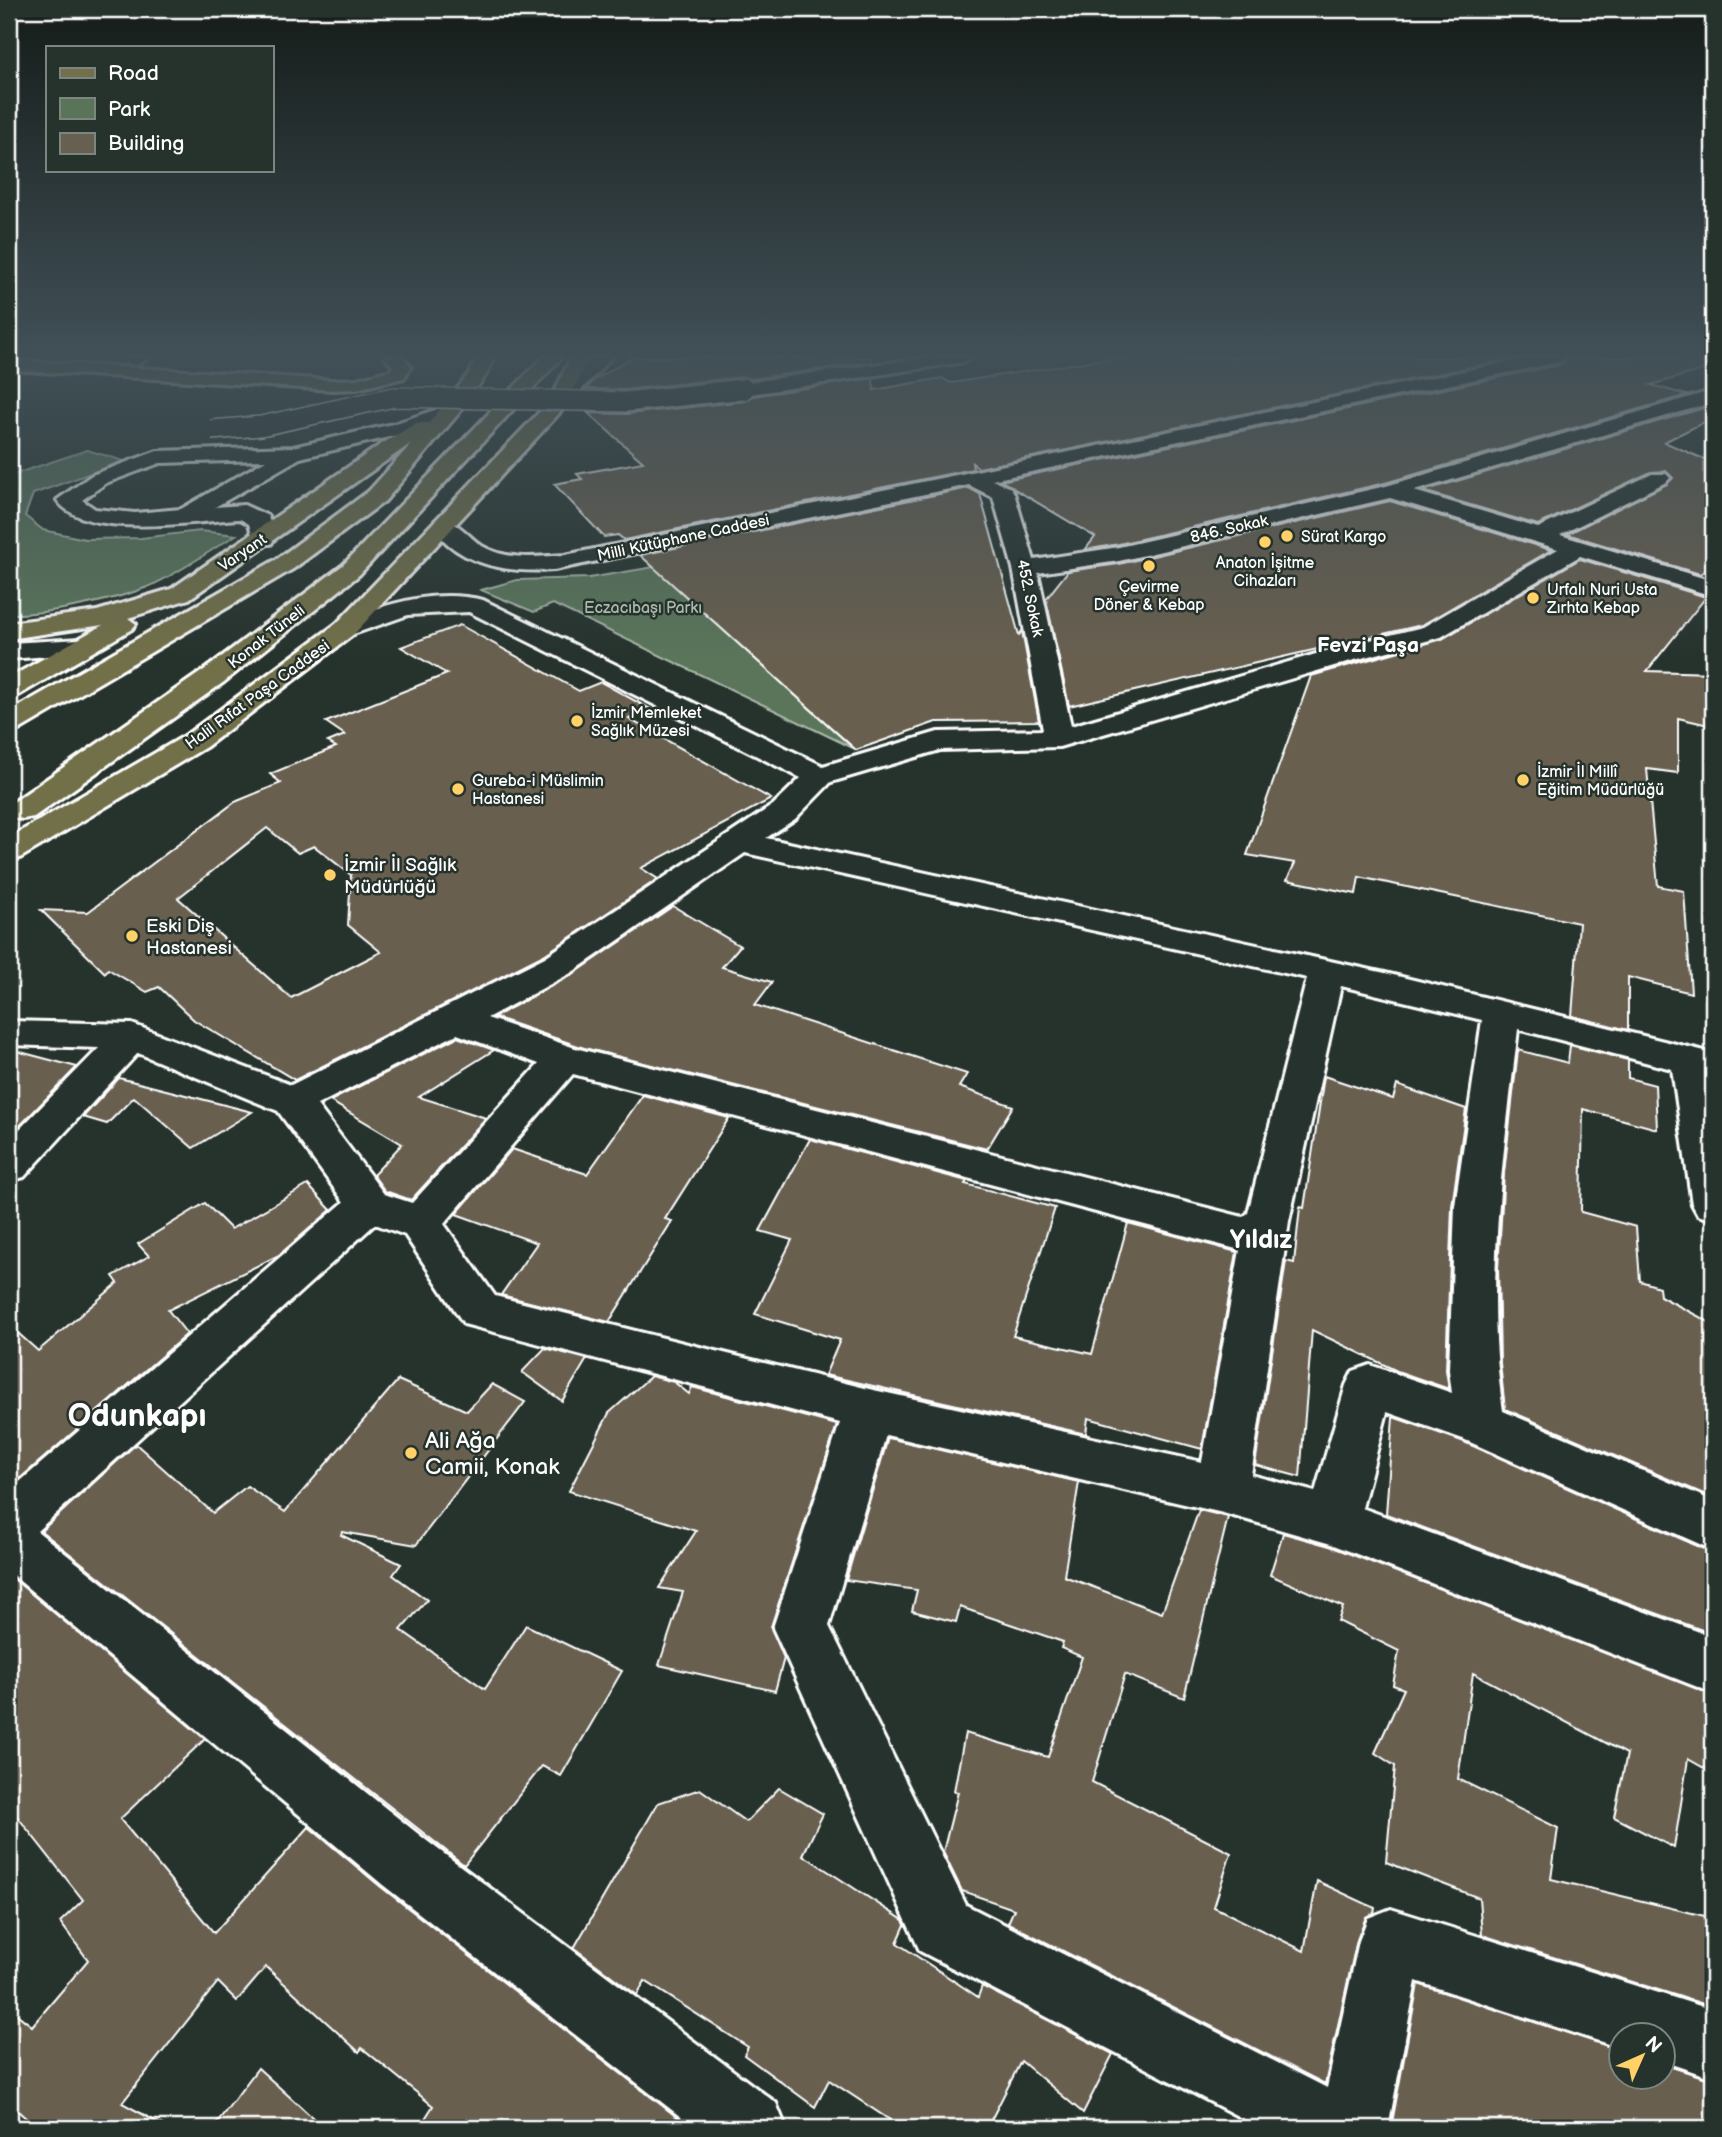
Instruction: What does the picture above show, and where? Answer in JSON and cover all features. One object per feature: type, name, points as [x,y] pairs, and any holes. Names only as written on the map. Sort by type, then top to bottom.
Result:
[{"type":"main road","name":"Varyant","points":[[9,631],[100,618],[180,594],[376,457]]},
{"type":"main road","points":[[9,724],[285,564],[377,496],[411,457]]},
{"type":"main road","name":"Konak Tüneli","points":[[23,810],[214,676],[351,570],[458,457]]},
{"type":"main road","name":"Halil Rıfat Paşa Caddesi","points":[[9,852],[196,741],[345,629],[508,457]]},
{"type":"main road","points":[[9,689],[80,647],[180,594]]},
{"type":"street","points":[[169,457],[156,457],[99,479],[68,500],[89,515],[135,520],[244,508],[315,457]]},
{"type":"street","points":[[138,487],[200,457]]},
{"type":"street","points":[[197,479],[238,457]]},
{"type":"street","points":[[186,515],[287,457]]},
{"type":"street","points":[[319,468],[335,457]]},
{"type":"street","name":"Milli Kütüphane Caddesi","points":[[443,526],[478,553],[496,559],[518,565],[565,562],[890,493],[1080,457]]},
{"type":"street","name":"846. Sokak","points":[[1025,568],[1119,554],[1391,491],[1508,457]]},
{"type":"street","points":[[1540,536],[1659,478]]},
{"type":"street","name":"452. Sokak","points":[[973,479],[1003,493],[1025,568],[1059,738]]},
{"type":"street","points":[[1391,491],[1713,589]]},
{"type":"street","points":[[135,520],[168,497]]},
{"type":"street","points":[[89,515],[119,498]]},
{"type":"street","points":[[244,508],[260,521],[262,538]]},
{"type":"street","points":[[292,1101],[558,965],[784,811],[820,776],[938,741],[1059,738],[1342,655],[1432,632],[1578,547]]},
{"type":"street","points":[[345,629],[386,611],[431,603],[474,605],[820,776]]},
{"type":"street","points":[[9,651],[80,647]]},
{"type":"street","points":[[740,842],[1327,971],[1702,1063],[1713,1204]]},
{"type":"street","points":[[1223,1490],[1268,1221],[1327,971]]},
{"type":"street","points":[[1480,1424],[1473,1370],[1476,1206],[1502,1013]]},
{"type":"street","points":[[455,1020],[565,1059],[1250,1236],[1268,1221]]},
{"type":"street","points":[[9,1034],[132,1036],[292,1101],[369,1205],[420,1223],[480,1311],[869,1410],[1223,1490],[1333,1521],[1713,1665]]},
{"type":"street","points":[[9,1166],[132,1036]]},
{"type":"street","points":[[420,1223],[565,1059]]},
{"type":"street","points":[[9,1523],[369,1205]]},
{"type":"street","points":[[1333,1521],[1370,1385],[1480,1424],[1713,1526]]},
{"type":"street","points":[[869,1410],[801,1628],[943,1928],[1332,2128]]},
{"type":"street","points":[[9,1540],[405,1863],[751,2128]]},
{"type":"street","points":[[1353,2128],[1391,1941],[1713,2044]]},
{"type":"green space","points":[[67,457],[110,457],[124,461],[33,494],[25,516],[43,530],[85,539],[141,538],[200,531],[236,535],[174,574],[138,591],[61,609],[9,614],[9,476]]},
{"type":"green space","name":"Eczacıbaşı Parkı","points":[[654,567],[853,748],[553,604],[534,612],[481,590],[517,580],[589,578]]},
{"type":"building","points":[[637,457],[1034,457],[979,468],[972,463],[973,469],[624,540],[618,535],[604,537],[554,484],[582,479],[577,474],[643,462]]},
{"type":"building","points":[[1118,457],[1475,457],[1385,483],[1085,550],[1095,537],[1001,481]]},
{"type":"building","points":[[1539,457],[1698,457],[1713,463],[1713,564],[1700,574],[1567,534],[1667,484],[1673,478],[1666,471],[1651,472],[1538,525],[1423,491]]},
{"type":"building","points":[[969,488],[980,494],[1019,635],[1022,631],[1039,721],[936,722],[856,750],[640,555]]},
{"type":"building","points":[[1390,501],[1551,550],[1422,625],[1069,706],[1046,599],[1068,571],[1119,564]]},
{"type":"building","points":[[1580,559],[1706,597],[1647,671],[1713,673],[1713,726],[1678,718],[1678,773],[1647,769],[1658,886],[1684,891],[1691,993],[1628,977],[1628,1030],[1572,1016],[1579,923],[1359,877],[1356,894],[1287,880],[1295,863],[1247,855],[1311,676],[1442,639]]},
{"type":"building","points":[[460,625],[579,691],[601,682],[650,709],[629,719],[771,799],[641,868],[658,879],[544,955],[295,1080],[194,1020],[159,987],[147,992],[108,969],[105,973],[41,910],[88,912],[235,802],[281,783],[270,774],[336,747],[328,742],[345,735],[326,722],[447,674],[401,647]],"holes":[[[267,828],[298,853],[314,846],[351,875],[348,925],[381,952],[291,998],[178,898]]]},
{"type":"building","points":[[673,906],[740,946],[722,967],[772,982],[755,1005],[967,1074],[959,1087],[1013,1106],[987,1149],[584,1048],[494,1017],[572,975]]},
{"type":"building","points":[[457,1037],[494,1050],[419,1097],[486,1118],[411,1200],[385,1191],[373,1175],[402,1144],[330,1101]]},
{"type":"building","points":[[1570,1045],[1628,1060],[1628,1078],[1655,1085],[1657,1129],[1583,1109],[1581,1212],[1636,1227],[1640,1281],[1659,1287],[1660,1296],[1713,1324],[1713,1498],[1505,1409],[1500,1363],[1498,1268],[1504,1173],[1518,1050],[1568,1063]]},
{"type":"building","points":[[9,1049],[77,1067],[9,1137]]},
{"type":"building","points":[[1324,1076],[1393,1099],[1397,1085],[1466,1109],[1452,1206],[1446,1370],[1449,1389],[1397,1371],[1312,1330],[1300,1477],[1255,1465],[1286,1261],[1294,1263],[1300,1207],[1304,1208]]},
{"type":"building","points":[[119,1078],[252,1112],[193,1148],[134,1097],[107,1124],[83,1117]]},
{"type":"building","points":[[643,1095],[729,1118],[665,1219],[672,1221],[609,1322],[501,1295],[537,1243],[456,1214],[512,1149],[587,1174]]},
{"type":"building","points":[[810,1139],[967,1181],[965,1184],[1055,1208],[1013,1336],[1092,1354],[1128,1223],[1237,1252],[1202,1449],[1088,1418],[1086,1434],[825,1375],[840,1340],[755,1314],[792,1240],[760,1231]]},
{"type":"building","points":[[308,1185],[331,1210],[279,1255],[168,1310],[187,1334],[9,1488],[9,1325],[38,1351],[118,1283],[113,1276],[149,1256],[138,1244],[205,1203],[231,1229]]},
{"type":"building","points":[[545,1348],[587,1359],[562,1401],[522,1372]]},
{"type":"building","points":[[651,1376],[674,1382],[689,1394],[692,1387],[837,1425],[771,1627],[784,1658],[775,1691],[659,1665],[683,1592],[659,1588],[696,1531],[569,1491],[609,1413]]},
{"type":"building","points":[[398,1380],[467,1411],[492,1384],[525,1402],[416,1545],[342,1532],[341,1535],[401,1564],[393,1575],[427,1600],[401,1630],[485,1689],[526,1625],[622,1671],[561,1776],[542,1766],[464,1865],[41,1531],[136,1444],[213,1513],[247,1486],[285,1512]]},
{"type":"building","points":[[1393,1417],[1462,1441],[1713,1553],[1713,1634],[1386,1514]]},
{"type":"building","points":[[888,1438],[1079,1482],[1064,1576],[1162,1613],[1199,1510],[1228,1517],[1184,1698],[1125,1674],[1092,1782],[1231,1853],[1214,1907],[1304,1951],[1317,1881],[1375,1908],[1374,1913],[1366,1917],[1357,1940],[1325,2084],[1008,1923],[1014,1909],[962,1891],[943,1852],[958,1792],[954,1791],[965,1733],[1048,1757],[1082,1657],[1061,1648],[1063,1642],[960,1607],[956,1622],[912,1611],[917,1590],[846,1580]]},
{"type":"building","points":[[1283,1533],[1330,1546],[1713,1695],[1713,1773],[1688,1759],[1674,1848],[1614,1817],[1627,1754],[1473,1673],[1458,1779],[1558,1828],[1551,1879],[1713,1918],[1713,2007],[1482,1935],[1479,1898],[1386,1862],[1395,1766],[1375,1753],[1404,1689],[1393,1685],[1399,1651],[1338,1621],[1343,1607],[1270,1575]]},
{"type":"building","points":[[9,1575],[205,1739],[120,1819],[214,1933],[309,1827],[381,1887],[691,2128],[419,2128],[433,2106],[362,2048],[359,2052],[266,1967],[237,2001],[218,1982],[122,2103],[168,2128],[37,2128],[9,2103],[9,2008],[32,2026],[88,1960],[60,1922],[83,1900],[9,1806]]},
{"type":"building","points":[[779,1788],[823,1814],[803,1855],[903,1920],[905,1925],[897,1943],[978,1997],[982,1986],[1113,2054],[1083,2113],[1021,2061],[987,2128],[902,2128],[829,2080],[815,2107],[744,2055],[748,2047],[645,1981],[637,1995],[574,1948],[658,1803],[700,1789],[746,1822]]},
{"type":"building","points":[[1418,1984],[1606,2045],[1606,2092],[1676,2092],[1676,2068],[1713,2080],[1713,2128],[1391,2128]]},
{"type":"building","points":[[258,2068],[324,2128],[213,2128]]},
{"type":"place","name":"Sürat Kargo","points":[[1287,536]]},
{"type":"place","name":"Anaton İşitme Cihazları","points":[[1265,542]]},
{"type":"place","name":"Çevirme Döner & Kebap","points":[[1149,566]]},
{"type":"place","name":"Urfalı Nuri Usta Zırhta Kebap","points":[[1533,598]]},
{"type":"place","name":"İzmir Memleket Sağlık Müzesi","points":[[577,721]]},
{"type":"place","name":"İzmir İl Millî Eğitim Müdürlüğü","points":[[1523,780]]},
{"type":"place","name":"Gureba-i Müslimin Hastanesi","points":[[458,789]]},
{"type":"place","name":"İzmir İl Sağlık Müdürlüğü","points":[[330,875]]},
{"type":"place","name":"Eski Diş Hastanesi","points":[[132,936]]},
{"type":"place","name":"Ali Ağa Camii, Konak","points":[[411,1453]]},
{"type":"district","name":"Fevzi Paşa","points":[[1368,645]]},
{"type":"district","name":"Yıldız","points":[[1261,1239]]},
{"type":"district","name":"Odunkapı","points":[[137,1415]]}]
